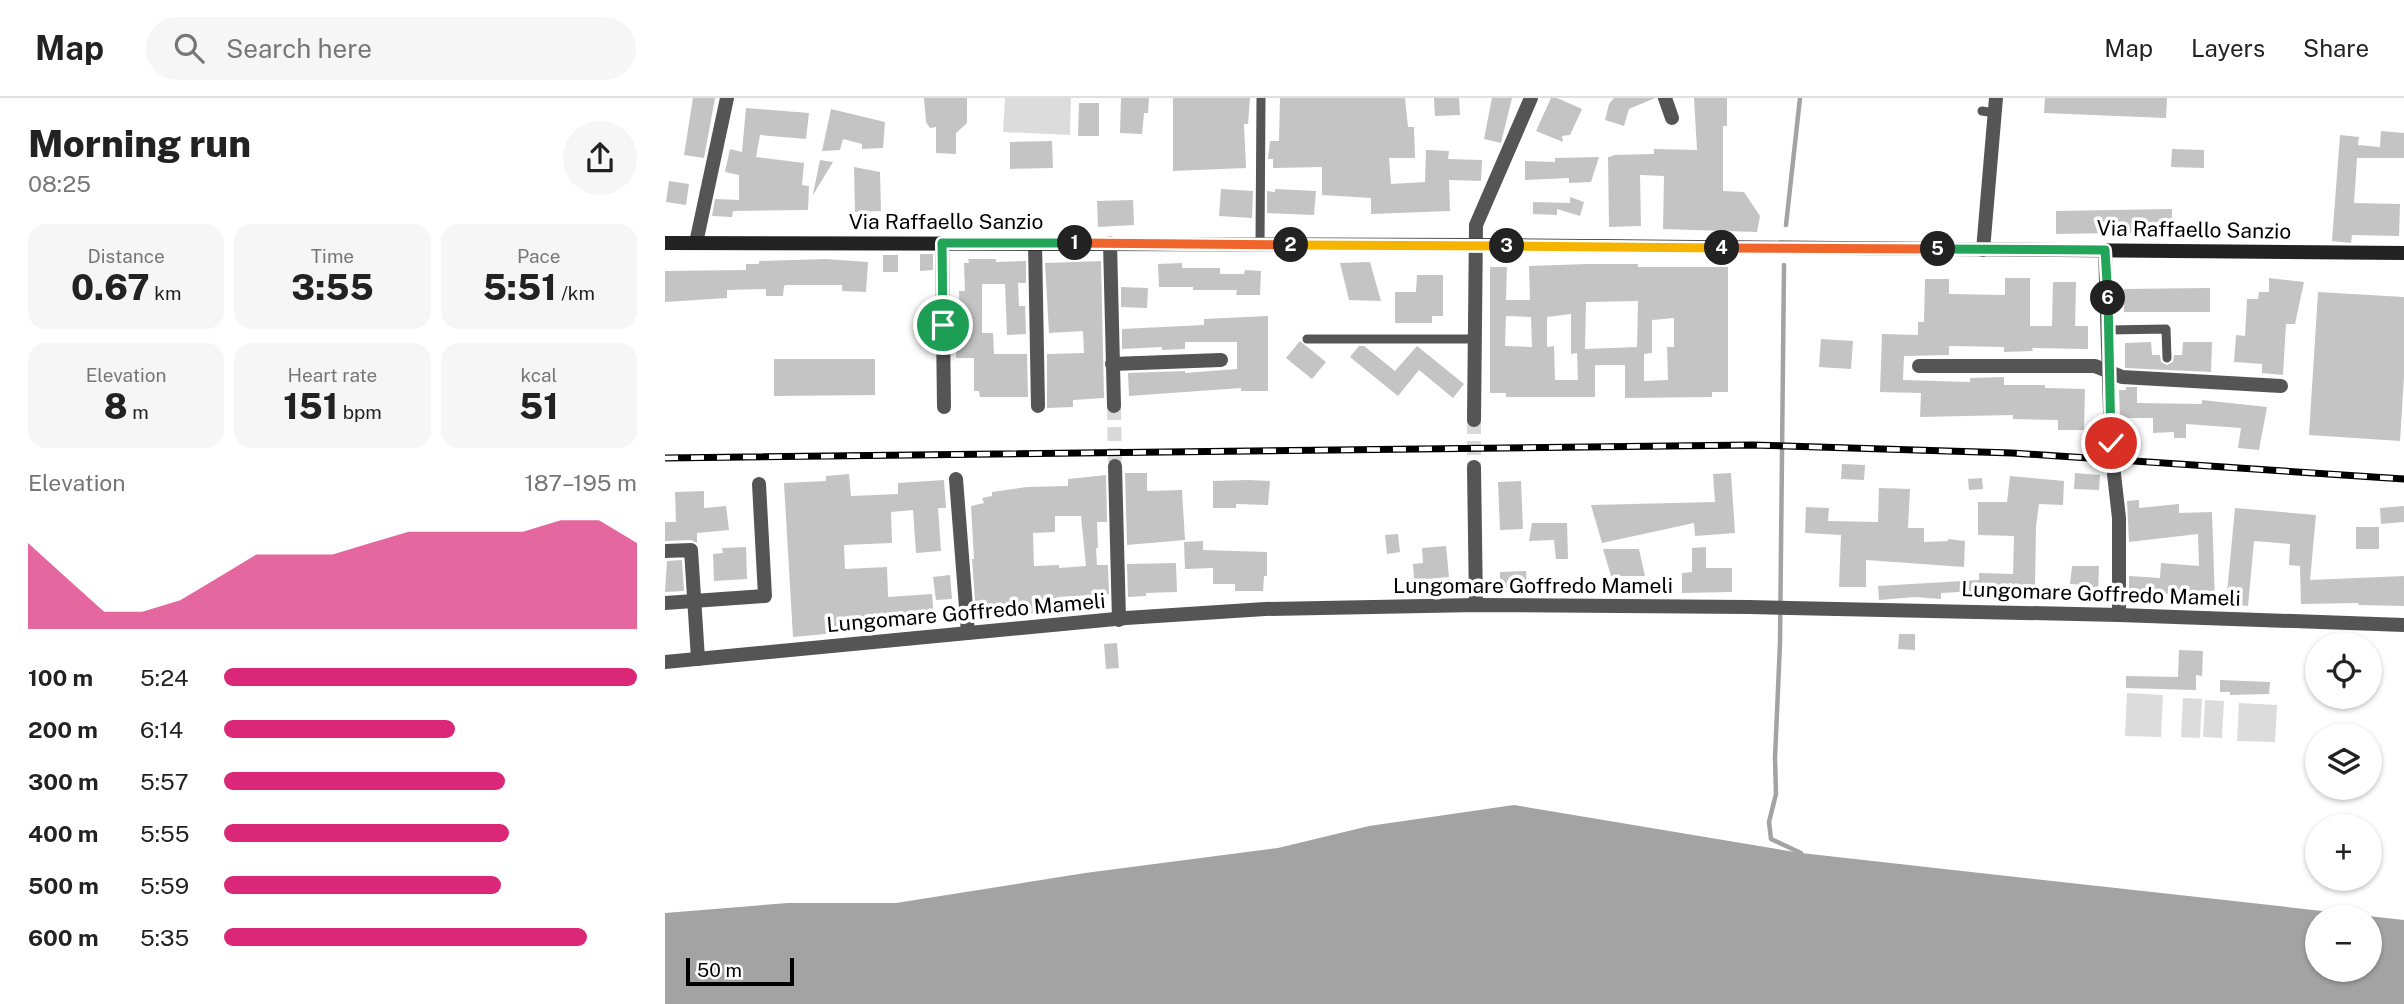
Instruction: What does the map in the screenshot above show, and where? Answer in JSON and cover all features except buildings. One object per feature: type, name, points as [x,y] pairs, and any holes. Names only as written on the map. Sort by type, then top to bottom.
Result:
[{"type":"main road","name":"Via Raffaello Sanzio","points":[[665,243],[1475,245],[2404,253]]},
{"type":"street","points":[[696,243],[727,98]]},
{"type":"street","points":[[1474,420],[1476,225],[1531,98]]},
{"type":"street","points":[[1665,98],[1672,118]]},
{"type":"street","points":[[1983,250],[1991,107]]},
{"type":"street","points":[[942,243],[944,407]]},
{"type":"street","points":[[1035,243],[1038,406]]},
{"type":"street","points":[[1109,243],[1114,406]]},
{"type":"street","points":[[2105,250],[2111,443]]},
{"type":"street","points":[[1112,363],[1221,360]]},
{"type":"street","points":[[1919,366],[2095,366],[2122,377],[2281,386]]},
{"type":"street","points":[[1115,466],[1119,620]]},
{"type":"street","points":[[1474,467],[1476,605]]},
{"type":"street","points":[[2114,474],[2119,519],[2119,615]]},
{"type":"street","points":[[956,479],[968,633]]},
{"type":"street","points":[[665,603],[765,596],[759,484]]},
{"type":"street","points":[[665,551],[691,550],[698,659]]},
{"type":"street","name":"Lungomare Goffredo Mameli","points":[[665,662],[968,633],[1265,609],[1476,605],[1749,607],[2119,615],[2404,625]]},
{"type":"lane","points":[[1260,244],[1261,98]]},
{"type":"lane","points":[[2108,330],[2166,329],[2167,358]]},
{"type":"lane","points":[[1307,339],[1474,339]]},
{"type":"shaded area","points":[[1005,98],[1071,98],[1070,135],[1003,132]]},
{"type":"shaded area","points":[[2127,693],[2163,695],[2161,737],[2125,736]]},
{"type":"shaded area","points":[[2183,698],[2202,699],[2200,738],[2181,737]]},
{"type":"shaded area","points":[[2205,700],[2224,701],[2222,738],[2203,737]]},
{"type":"shaded area","points":[[2239,703],[2277,705],[2275,742],[2237,741]]},
{"type":"shaded area","points":[[1514,805],[1801,853],[2305,909],[2305,982],[2382,982],[2382,918],[2404,920],[2404,1004],[665,1004],[665,913],[788,903],[896,903],[1085,873],[1278,848],[1369,826]]},
{"type":"waterway","points":[[1786,225],[1800,98]]},
{"type":"waterway","points":[[1784,265],[1776,794],[1769,822],[1771,839],[1801,853]]},
{"type":"tunnel","points":[[1114,406],[1115,466]]},
{"type":"tunnel","points":[[1474,420],[1474,467]]},
{"type":"tunnel","points":[[2111,444],[2114,474]]},
{"type":"railway","points":[[665,458],[1752,445],[2012,453],[2404,479]]},
{"type":"route","points":[[943,325],[942,243],[2105,250],[2111,443]]}]
